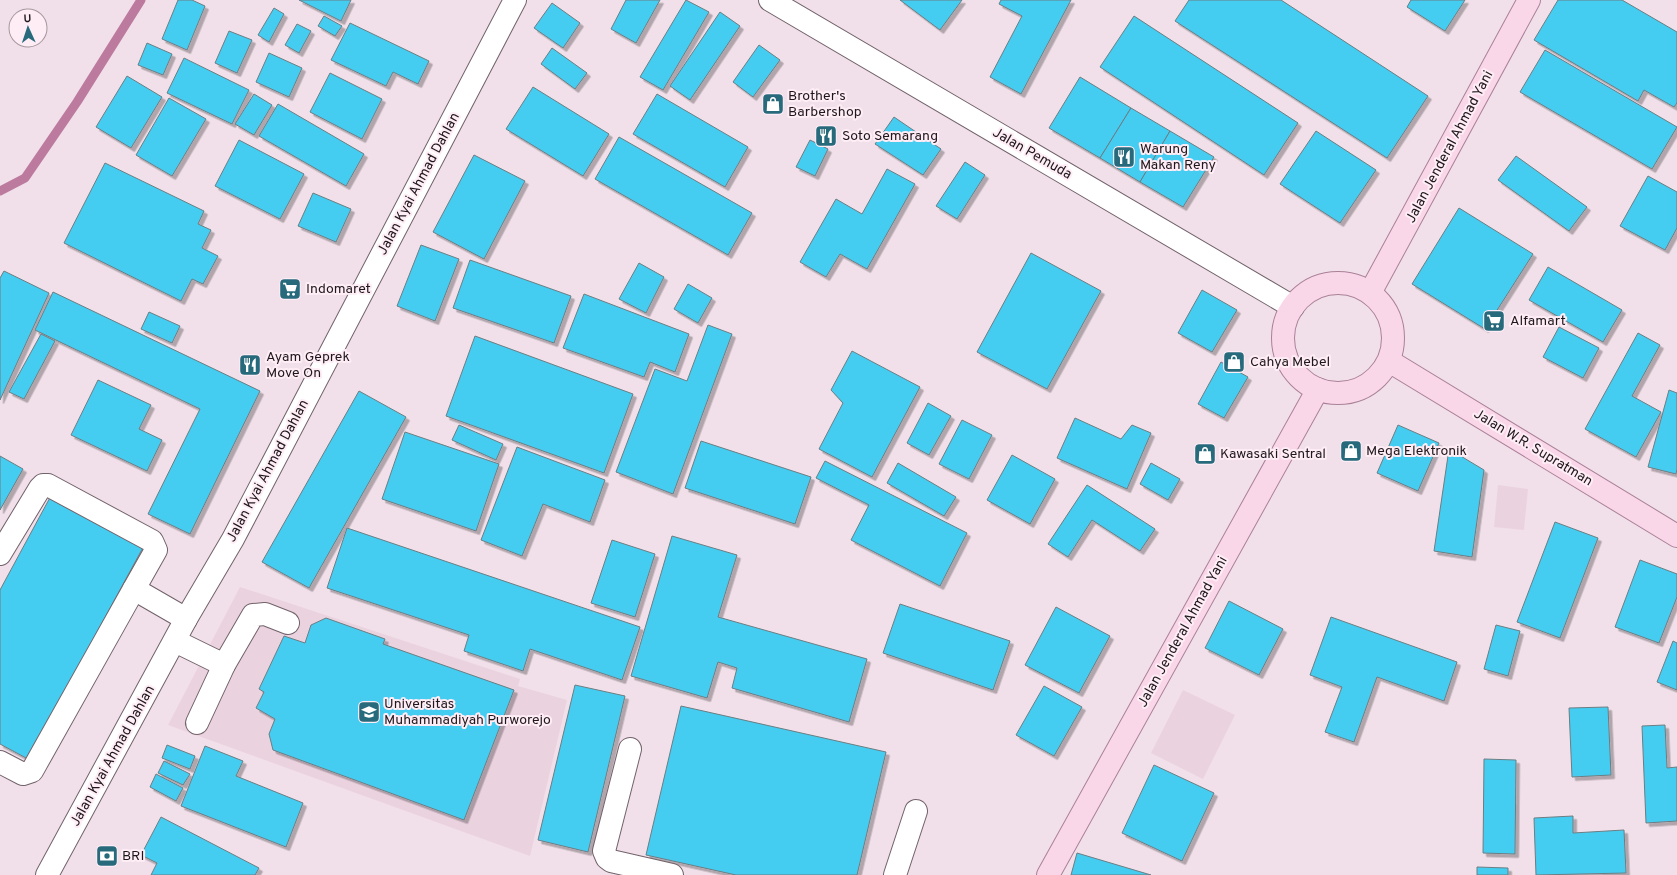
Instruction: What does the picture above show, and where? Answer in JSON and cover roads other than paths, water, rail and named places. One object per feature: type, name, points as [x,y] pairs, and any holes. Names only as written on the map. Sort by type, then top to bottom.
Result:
[{"type":"main road","name":"Jalan Jenderal Ahmad Yani","points":[[1370,293],[1529,0]]},
{"type":"main road","points":[[1337,283],[1355,286],[1370,293],[1384,307],[1392,324],[1394,342],[1389,361],[1380,375],[1367,385],[1351,392],[1335,393],[1318,389],[1304,381],[1293,369],[1286,354],[1283,338],[1286,322],[1293,307],[1305,294],[1320,286],[1337,283]]},
{"type":"main road","name":"Jalan W.R. Supratman","points":[[1389,361],[1677,536]]},
{"type":"main road","name":"Jalan Jenderal Ahmad Yani","points":[[1048,875],[1318,389]]},
{"type":"street","name":"Jalan Kyai Ahmad Dahlan","points":[[47,875],[186,619],[233,539],[515,0]]},
{"type":"street","name":"Jalan Pemuda","points":[[770,0],[1293,307]]},
{"type":"street","points":[[0,554],[43,485],[48,485],[152,541],[156,550],[32,771],[23,774],[0,762]]},
{"type":"street","points":[[134,589],[186,619]]},
{"type":"street","points":[[197,723],[224,665],[253,615],[265,614],[288,624]]},
{"type":"street","points":[[175,641],[224,665]]},
{"type":"street","points":[[630,749],[604,850],[605,855],[611,861],[672,875]]},
{"type":"street","points":[[895,875],[916,811]]},
{"type":"waterway","points":[[0,191],[25,178],[77,102],[141,0]]},
{"type":"place","name":"Brother's Barbershop","points":[[773,104]]},
{"type":"place","name":"Soto Semarang","points":[[826,136]]},
{"type":"place","name":"Warung Makan Reny","points":[[1124,157]]},
{"type":"place","name":"Indomaret","points":[[290,289]]},
{"type":"place","name":"Alfamart","points":[[1494,321]]},
{"type":"place","name":"Cahya Mebel","points":[[1234,362]]},
{"type":"place","name":"Ayam Geprek Move On","points":[[250,365]]},
{"type":"place","name":"Mega Elektronik","points":[[1351,451]]},
{"type":"place","name":"Kawasaki Sentral","points":[[1205,454]]},
{"type":"place","name":"Universitas Muhammadiyah Purworejo","points":[[369,712]]},
{"type":"place","name":"BRI","points":[[107,856]]}]
